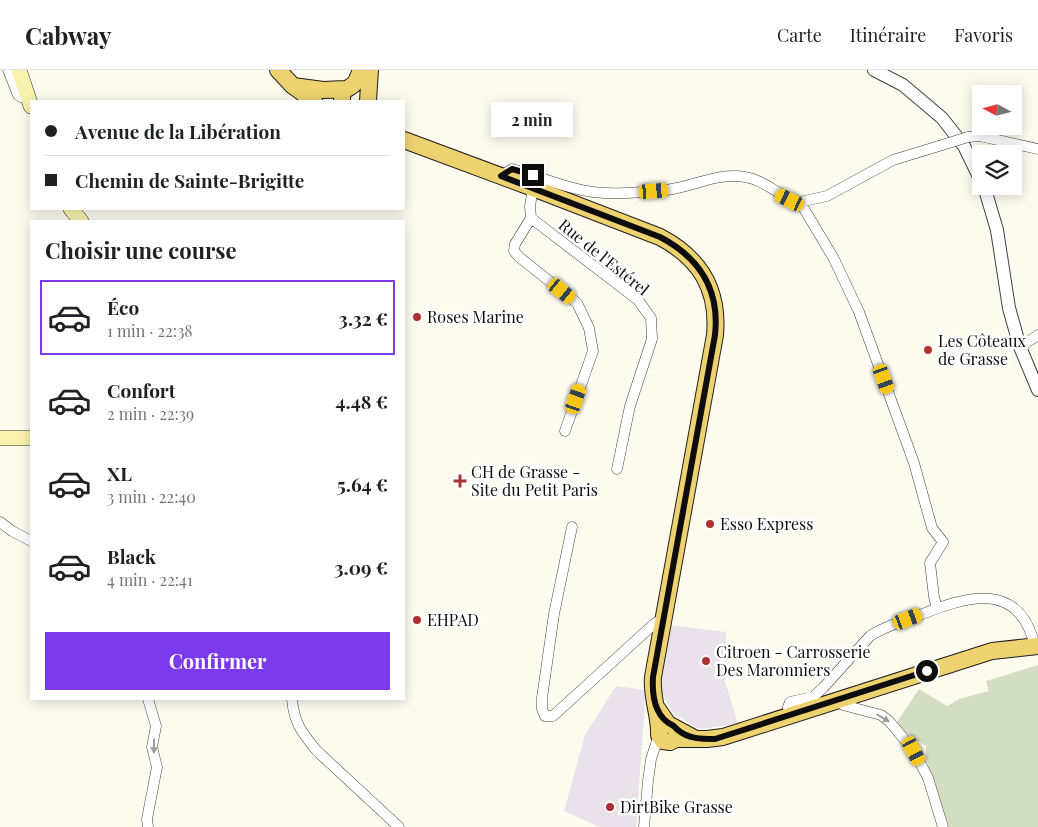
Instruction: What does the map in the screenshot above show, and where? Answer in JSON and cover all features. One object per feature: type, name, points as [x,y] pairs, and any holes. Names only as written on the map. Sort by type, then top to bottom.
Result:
[{"type":"main road","points":[[19,70],[29,101]]},
{"type":"main road","points":[[278,70],[293,86],[313,100]]},
{"type":"main road","points":[[347,92],[362,70]]},
{"type":"main road","points":[[369,98],[370,70]]},
{"type":"main road","points":[[293,86],[347,92],[362,87],[369,98]]},
{"type":"main road","points":[[405,140],[660,237],[676,246],[701,270],[712,293],[716,322],[715,335],[653,677],[652,687],[655,706],[666,736],[694,738],[723,737],[992,651],[1037,646]]},
{"type":"main road","points":[[72,210],[80,220]]},
{"type":"main road","points":[[0,438],[30,438]]},
{"type":"street","points":[[8,70],[18,95],[29,101]]},
{"type":"street","points":[[874,70],[903,85],[942,118],[964,146],[972,162]]},
{"type":"street","points":[[501,176],[512,169],[566,186],[593,192],[669,190],[717,178],[745,177],[759,181],[790,200],[800,202],[827,196],[893,160],[968,137],[980,136],[1038,149]]},
{"type":"street","points":[[533,188],[530,206],[531,218],[515,244],[514,251],[577,303],[590,328],[593,351],[565,431]]},
{"type":"street","points":[[987,195],[998,230],[1009,308],[1020,347],[1038,390]]},
{"type":"street","points":[[800,202],[834,259],[859,312],[914,463],[932,528],[943,542],[930,563],[937,608]]},
{"type":"street","name":"Rue de l'Estérel","points":[[531,218],[638,300],[651,318],[652,339],[630,406],[617,469]]},
{"type":"street","points":[[1020,347],[1038,335]]},
{"type":"street","points":[[0,522],[30,540]]},
{"type":"street","points":[[572,527],[554,614],[542,698],[542,709],[545,716],[553,716],[654,624],[664,618]]},
{"type":"street","points":[[790,716],[788,707],[790,702],[813,697],[870,636],[879,630],[937,608],[971,598],[984,597],[996,600],[1016,610],[1029,628],[1037,646]]},
{"type":"street","points":[[148,700],[156,726],[152,747],[157,767],[147,820],[148,827]]},
{"type":"street","points":[[292,700],[297,724],[307,739],[318,752],[399,827]]},
{"type":"street","points":[[839,700],[843,705],[881,715],[889,721],[914,751],[928,778],[943,827]]},
{"type":"street","points":[[644,827],[648,781],[666,736]]},
{"type":"shaded area","points":[[670,625],[726,632],[725,681],[738,724],[699,729],[672,712],[659,686]]},
{"type":"shaded area","points":[[616,686],[646,690],[636,827],[599,827],[564,811],[585,735]]},
{"type":"green space","points":[[1038,665],[1038,827],[949,827],[926,759],[926,746],[895,725],[919,689],[947,706],[959,699],[989,691],[986,681]]},
{"type":"place","name":"Roses Marine","points":[[417,317]]},
{"type":"place","name":"Les Côteaux de Grasse","points":[[928,350]]},
{"type":"place","name":"CH de Grasse - Site du Petit Paris","points":[[460,481]]},
{"type":"place","name":"Esso Express","points":[[710,524]]},
{"type":"place","name":"EHPAD","points":[[417,620]]},
{"type":"place","name":"Citroen - Carrosserie Des Maronniers","points":[[706,661]]},
{"type":"place","name":"DirtBike Grasse","points":[[610,807]]},
{"type":"route","points":[[533,175],[512,169],[501,176],[660,237],[676,246],[695,263],[701,270],[712,293],[715,307],[715,335],[653,677],[652,687],[655,706],[668,724],[672,724],[677,730],[694,738],[715,739],[927,671]]}]
